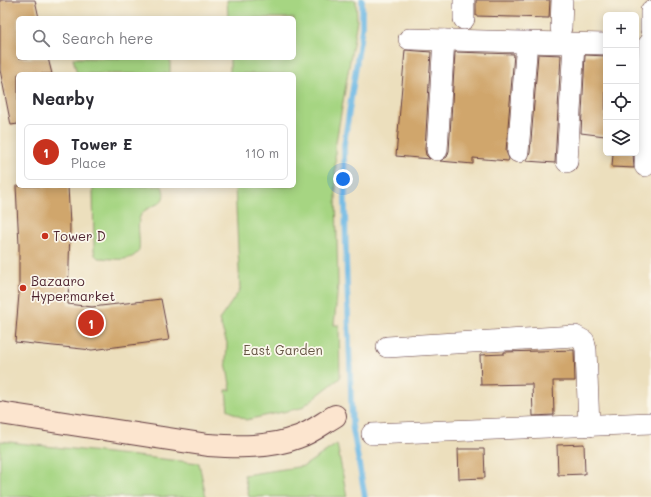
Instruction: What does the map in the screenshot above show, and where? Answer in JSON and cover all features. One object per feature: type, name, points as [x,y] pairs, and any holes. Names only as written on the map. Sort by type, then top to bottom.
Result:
[{"type":"street","points":[[561,28],[562,0]]},
{"type":"street","points":[[645,166],[647,41],[651,11]]},
{"type":"street","points":[[409,39],[603,44]]},
{"type":"street","points":[[437,150],[444,40]]},
{"type":"street","points":[[518,152],[527,42]]},
{"type":"street","points":[[567,162],[574,44]]},
{"type":"street","points":[[387,347],[575,336],[584,341],[586,350],[589,426]]},
{"type":"street","points":[[0,413],[208,445],[227,446],[263,445],[298,437],[335,416]]},
{"type":"street","points":[[372,434],[651,423]]},
{"type":"green space","name":"East Garden","points":[[227,0],[356,0],[357,20],[335,148],[338,286],[334,325],[339,325],[340,378],[301,408],[246,420],[228,410],[226,390],[231,390],[226,362],[227,343],[219,320],[240,290],[235,188],[296,188],[296,72],[230,72],[230,60],[296,60],[296,16],[228,16]]},
{"type":"green space","points":[[74,60],[170,60],[170,72],[76,72]]},
{"type":"green space","points":[[93,188],[163,188],[164,193],[161,201],[145,210],[140,217],[139,250],[136,254],[126,259],[98,258],[95,255]]},
{"type":"green space","points":[[0,441],[199,463],[206,497],[0,497]]},
{"type":"green space","points":[[337,444],[347,497],[249,497],[244,475],[304,466]]},
{"type":"building","points":[[0,0],[35,0],[39,16],[16,16],[16,60],[48,60],[52,72],[16,72],[16,124],[11,125],[0,70]]},
{"type":"building","points":[[476,0],[550,0],[549,18],[476,16]]},
{"type":"building","points":[[405,50],[431,52],[425,149],[426,155],[430,159],[396,156]]},
{"type":"building","points":[[455,52],[514,54],[506,151],[509,159],[508,161],[473,158],[473,164],[440,161],[447,157],[449,151]]},
{"type":"building","points":[[538,54],[561,55],[555,163],[526,161],[530,153]]},
{"type":"building","points":[[585,55],[603,56],[603,136],[581,133]]},
{"type":"building","points":[[613,156],[633,156],[634,168],[612,167]]},
{"type":"building","points":[[16,188],[68,188],[70,226],[68,304],[92,307],[161,299],[169,340],[92,350],[15,342],[19,294],[19,245]]},
{"type":"building","points":[[574,350],[575,381],[553,381],[554,415],[533,416],[532,384],[481,385],[480,355],[504,354],[504,352]]},
{"type":"building","points":[[584,444],[585,474],[558,475],[557,445]]},
{"type":"building","points":[[458,449],[484,449],[485,478],[459,479]]},
{"type":"waterway","points":[[362,0],[362,28],[344,145],[352,425],[365,497]]},
{"type":"place","name":"Tower D","points":[[45,236]]},
{"type":"place","name":"Bazaaro Hypermarket","points":[[23,288]]},
{"type":"place","name":"Tower E","points":[[91,323]]}]
